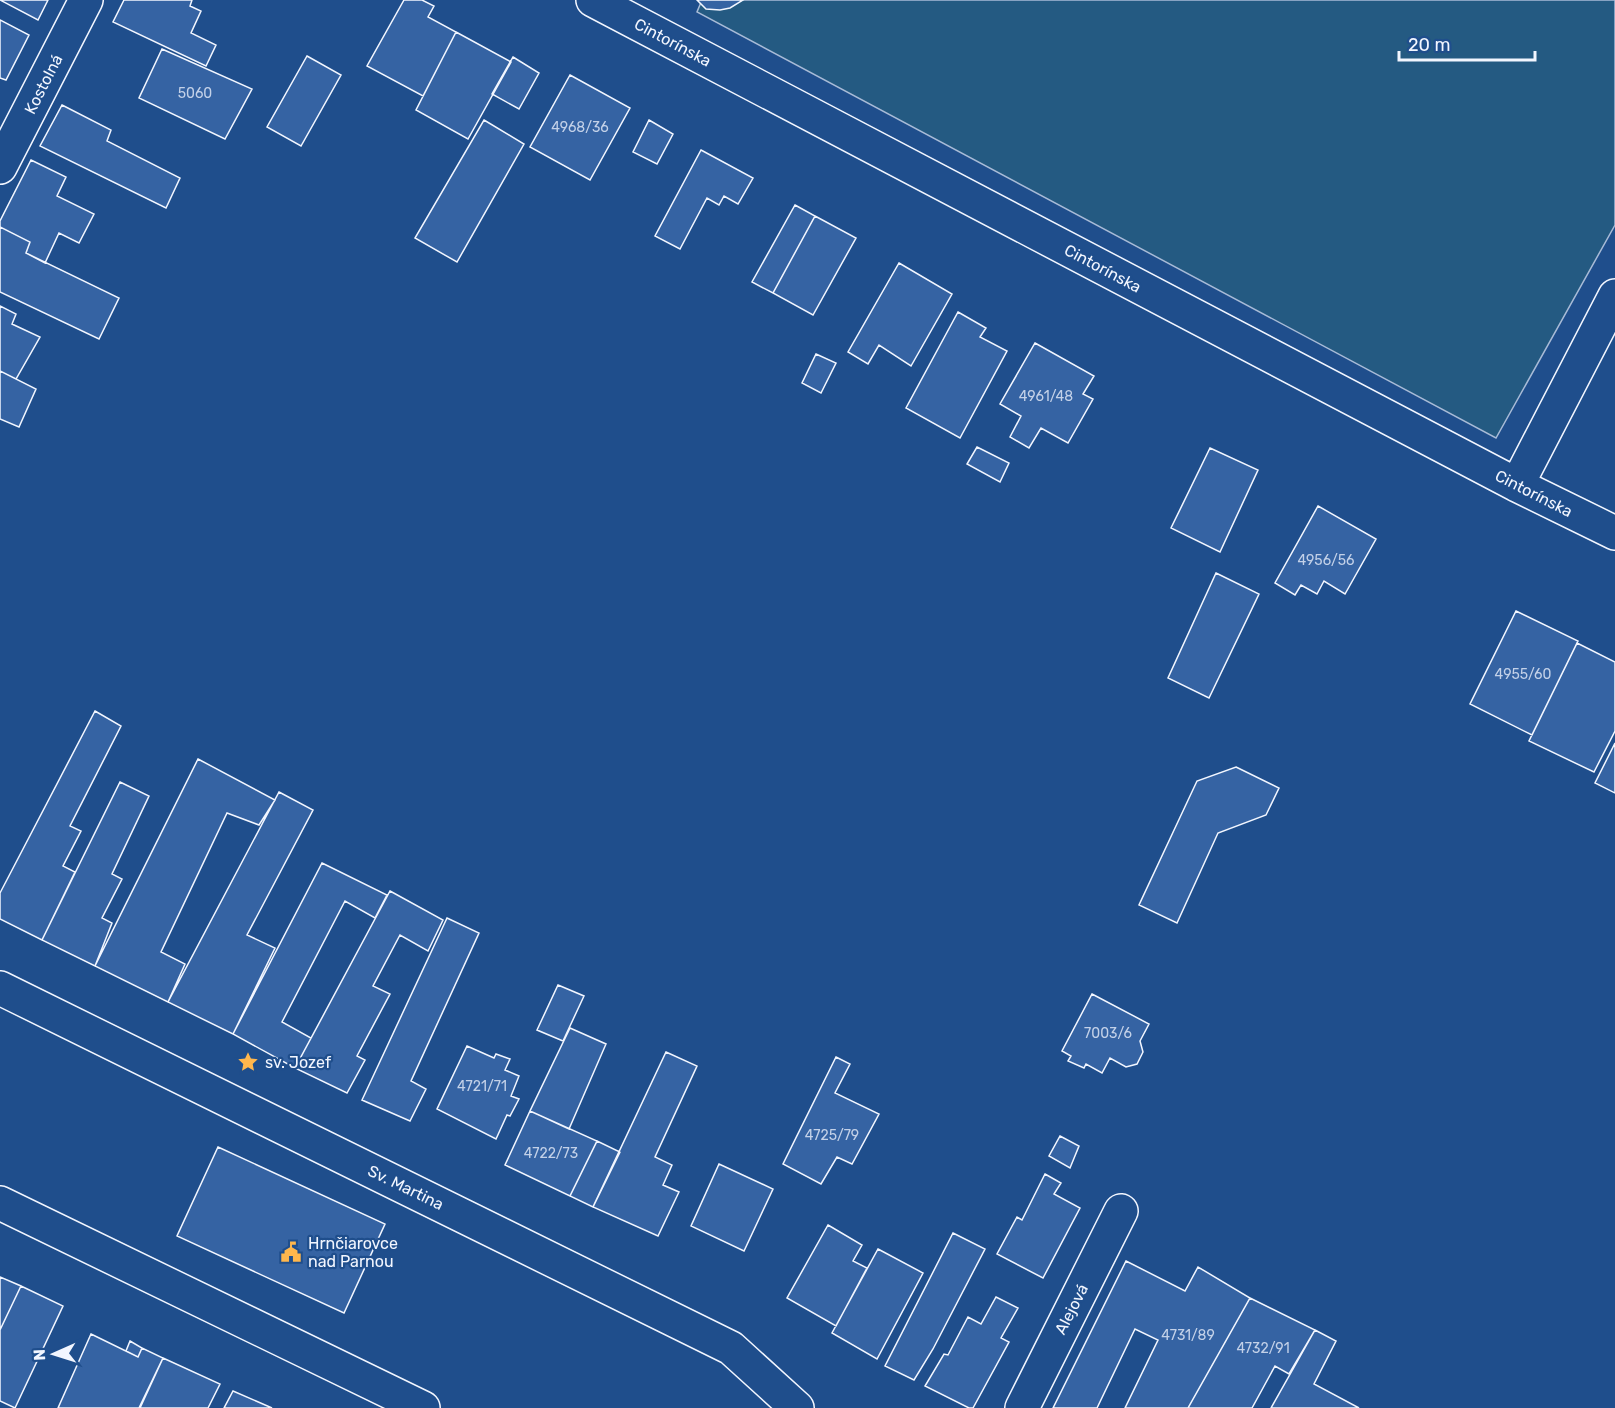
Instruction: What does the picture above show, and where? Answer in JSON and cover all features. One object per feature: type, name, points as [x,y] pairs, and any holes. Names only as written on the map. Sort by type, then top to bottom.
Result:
[{"type":"street","name":"Kostolná","points":[[0,167],[86,0]]},
{"type":"street","name":"Cintorínska","points":[[593,0],[1517,485],[1615,533]]},
{"type":"street","points":[[1517,485],[1615,297]]},
{"type":"street","name":"Sv. Martina","points":[[0,988],[731,1348],[797,1408]]},
{"type":"street","points":[[0,1203],[423,1408]]},
{"type":"street","name":"Alejová","points":[[1022,1408],[1121,1211]]},
{"type":"shaded area","points":[[702,0],[1615,0],[1615,225],[1496,438],[697,12]]},
{"type":"building","points":[[0,0],[48,0],[38,20]]},
{"type":"building","points":[[124,0],[192,0],[190,6],[201,11],[191,33],[216,45],[206,66],[113,22]]},
{"type":"building","points":[[404,0],[422,0],[434,6],[428,17],[456,32],[423,96],[367,66]]},
{"type":"building","points":[[697,0],[743,0],[730,8],[720,10],[706,9]]},
{"type":"building","points":[[0,20],[29,35],[6,80],[0,78]]},
{"type":"building","points":[[456,32],[511,62],[468,139],[416,110]]},
{"type":"building","points":[[162,49],[252,89],[225,139],[139,98]]},
{"type":"building","points":[[307,56],[341,75],[301,146],[267,127]]},
{"type":"building","points":[[513,57],[539,73],[519,109],[492,94]]},
{"type":"building","points":[[570,75],[630,108],[590,180],[530,147]]},
{"type":"building","points":[[62,105],[111,130],[107,141],[180,178],[166,208],[40,146]]},
{"type":"building","points":[[484,120],[524,144],[457,262],[415,238]]},
{"type":"building","points":[[649,120],[673,134],[657,164],[633,152]]},
{"type":"building","points":[[701,150],[753,178],[738,204],[724,196],[719,205],[707,198],[680,249],[655,236]]},
{"type":"building","points":[[31,160],[66,177],[57,196],[94,214],[79,243],[59,233],[45,263],[26,253],[30,242],[0,227],[0,221]]},
{"type":"building","points":[[795,205],[815,216],[773,293],[752,282]]},
{"type":"building","points":[[815,216],[856,238],[813,315],[773,293]]},
{"type":"building","points":[[0,227],[30,242],[26,253],[119,298],[99,339],[0,292]]},
{"type":"building","points":[[899,263],[952,294],[911,366],[879,345],[868,364],[848,352]]},
{"type":"building","points":[[0,306],[16,314],[12,324],[40,337],[16,379],[0,371]]},
{"type":"building","points":[[958,312],[986,328],[980,337],[1007,351],[960,438],[906,408]]},
{"type":"building","points":[[1035,343],[1094,376],[1083,394],[1093,399],[1068,443],[1041,428],[1029,448],[1010,437],[1021,416],[1000,404]]},
{"type":"building","points":[[816,354],[836,363],[821,393],[802,383]]},
{"type":"building","points":[[0,371],[36,389],[19,427],[0,419]]},
{"type":"building","points":[[977,447],[1009,463],[1000,482],[967,464]]},
{"type":"building","points":[[1210,448],[1258,470],[1220,552],[1171,528]]},
{"type":"building","points":[[1318,506],[1376,539],[1345,594],[1324,581],[1317,594],[1301,585],[1295,595],[1275,583]]},
{"type":"building","points":[[1216,573],[1259,594],[1209,698],[1168,678]]},
{"type":"building","points":[[1516,611],[1578,641],[1532,735],[1470,704]]},
{"type":"building","points":[[1577,643],[1615,662],[1615,731],[1594,772],[1529,741]]},
{"type":"building","points":[[95,711],[121,726],[70,826],[81,831],[63,866],[75,872],[42,940],[0,919],[0,893]]},
{"type":"building","points":[[1615,743],[1615,793],[1595,783]]},
{"type":"building","points":[[198,759],[275,800],[259,825],[227,813],[161,952],[185,964],[168,1002],[95,966]]},
{"type":"building","points":[[1236,767],[1279,788],[1266,815],[1218,833],[1177,923],[1139,905],[1197,781]]},
{"type":"building","points":[[120,782],[149,796],[112,874],[122,879],[102,918],[112,923],[95,966],[42,940]]},
{"type":"building","points":[[279,792],[313,810],[247,935],[275,948],[233,1034],[168,1002]]},
{"type":"building","points":[[322,863],[387,895],[375,918],[345,901],[282,1022],[311,1038],[295,1068],[233,1034]]},
{"type":"building","points":[[390,891],[443,920],[428,951],[400,935],[373,986],[390,994],[357,1056],[365,1060],[347,1093],[295,1068]]},
{"type":"building","points":[[447,918],[479,933],[411,1081],[426,1089],[410,1121],[362,1100]]},
{"type":"building","points":[[558,985],[584,996],[563,1041],[537,1030]]},
{"type":"building","points":[[1092,994],[1149,1024],[1140,1041],[1143,1052],[1137,1064],[1126,1067],[1110,1058],[1102,1073],[1086,1064],[1084,1068],[1068,1061],[1071,1056],[1062,1051]]},
{"type":"building","points":[[570,1028],[606,1044],[569,1129],[530,1111]]},
{"type":"building","points":[[467,1046],[494,1058],[496,1054],[510,1059],[505,1070],[519,1076],[511,1096],[519,1099],[510,1116],[507,1115],[496,1139],[437,1109]]},
{"type":"building","points":[[666,1052],[697,1066],[655,1157],[672,1165],[663,1185],[679,1192],[658,1236],[593,1207]]},
{"type":"building","points":[[836,1057],[850,1064],[835,1093],[879,1114],[852,1164],[837,1157],[821,1184],[783,1164]]},
{"type":"building","points":[[530,1111],[597,1141],[570,1196],[505,1165]]},
{"type":"building","points":[[1060,1136],[1079,1146],[1070,1168],[1049,1156]]},
{"type":"building","points":[[597,1141],[620,1152],[593,1207],[570,1196]]},
{"type":"building","points":[[218,1147],[385,1224],[344,1313],[177,1236]]},
{"type":"building","points":[[719,1164],[773,1189],[744,1251],[691,1226]]},
{"type":"building","points":[[1045,1174],[1061,1183],[1054,1194],[1080,1208],[1043,1278],[997,1254],[1017,1217],[1022,1220]]},
{"type":"building","points":[[828,1225],[862,1245],[853,1261],[867,1268],[836,1326],[787,1298]]},
{"type":"building","points":[[953,1233],[985,1249],[933,1349],[914,1380],[885,1366]]},
{"type":"building","points":[[878,1249],[923,1273],[877,1359],[832,1333]]},
{"type":"building","points":[[1126,1261],[1185,1291],[1198,1267],[1250,1298],[1188,1408],[1125,1408],[1158,1340],[1135,1329],[1097,1408],[1053,1408]]},
{"type":"building","points":[[0,1277],[21,1286],[0,1330]]},
{"type":"building","points":[[21,1286],[63,1306],[15,1408],[0,1401],[0,1330]]},
{"type":"building","points":[[996,1297],[1018,1308],[1001,1338],[1009,1342],[973,1408],[969,1408],[925,1386],[944,1354],[948,1355],[968,1317],[981,1324]]},
{"type":"building","points":[[1250,1298],[1315,1330],[1289,1374],[1275,1366],[1252,1408],[1188,1408]]},
{"type":"building","points":[[1315,1330],[1336,1341],[1314,1384],[1359,1408],[1271,1408]]},
{"type":"building","points":[[91,1334],[138,1357],[142,1348],[163,1358],[140,1408],[58,1408]]},
{"type":"building","points":[[130,1341],[142,1348],[138,1357],[126,1351]]},
{"type":"building","points":[[163,1358],[220,1384],[208,1408],[139,1408]]},
{"type":"building","points":[[233,1391],[272,1408],[224,1408]]},
{"type":"place","name":"sv. Jozef","points":[[248,1062]]},
{"type":"place","name":"Hrnčiarovce nad Parnou","points":[[291,1252]]}]
